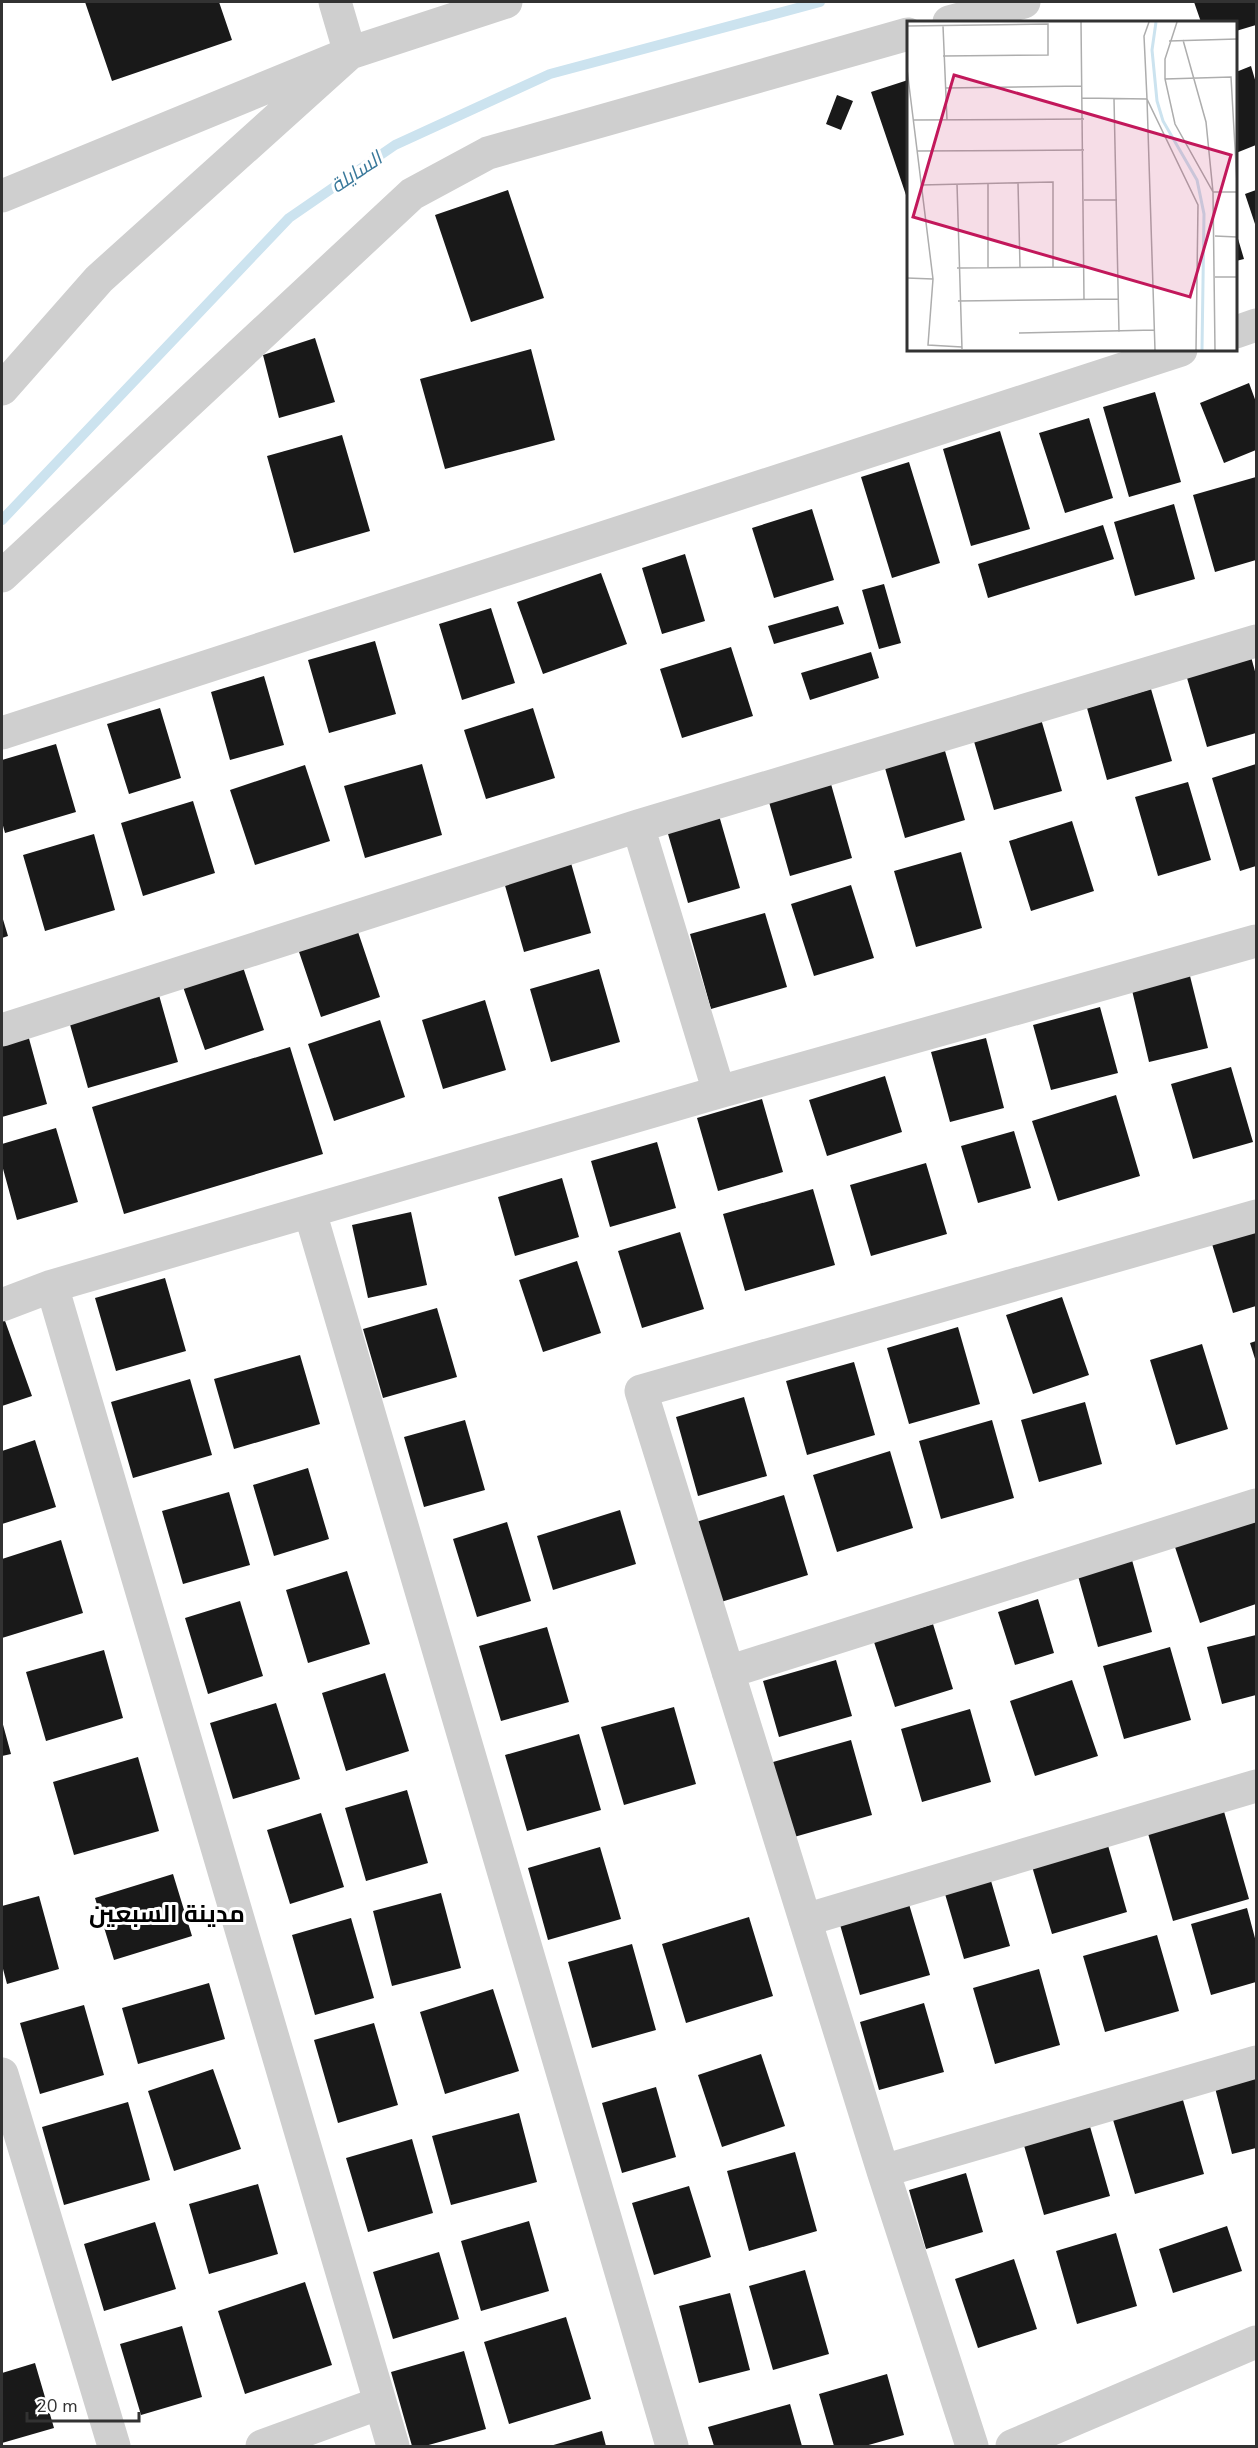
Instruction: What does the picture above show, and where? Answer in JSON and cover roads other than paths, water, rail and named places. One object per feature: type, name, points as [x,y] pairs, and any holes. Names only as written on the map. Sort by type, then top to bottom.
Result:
[{"type":"street","points":[[335,2],[350,53]]},
{"type":"street","points":[[2,196],[350,53],[506,2]]},
{"type":"street","points":[[953,21],[1024,2]]},
{"type":"street","points":[[2,576],[412,194],[488,153],[907,35]]},
{"type":"street","points":[[2,389],[99,279],[350,53]]},
{"type":"street","points":[[1237,332],[1257,325]]},
{"type":"street","points":[[2,733],[1178,351]]},
{"type":"street","points":[[2,1030],[638,826],[1257,641]]},
{"type":"street","points":[[638,826],[719,1092]]},
{"type":"street","points":[[2,1305],[52,1286],[719,1092],[1257,941]]},
{"type":"street","points":[[310,1212],[672,2446]]},
{"type":"street","points":[[972,2446],[883,2171],[641,1391],[1257,1216]]},
{"type":"street","points":[[52,1286],[393,2446]]},
{"type":"street","points":[[728,1672],[1257,1505]]},
{"type":"street","points":[[805,1920],[1257,1786]]},
{"type":"street","points":[[883,2171],[1257,2062]]},
{"type":"street","points":[[2,2074],[114,2446]]},
{"type":"street","points":[[1012,2446],[1257,2342]]},
{"type":"street","points":[[262,2446],[380,2403]]},
{"type":"waterway","name":"السايلة","points":[[2,520],[289,218],[395,145],[550,74],[820,2]]},
{"type":"district","name":"مدينة السبعين","points":[[167,1914]]}]
